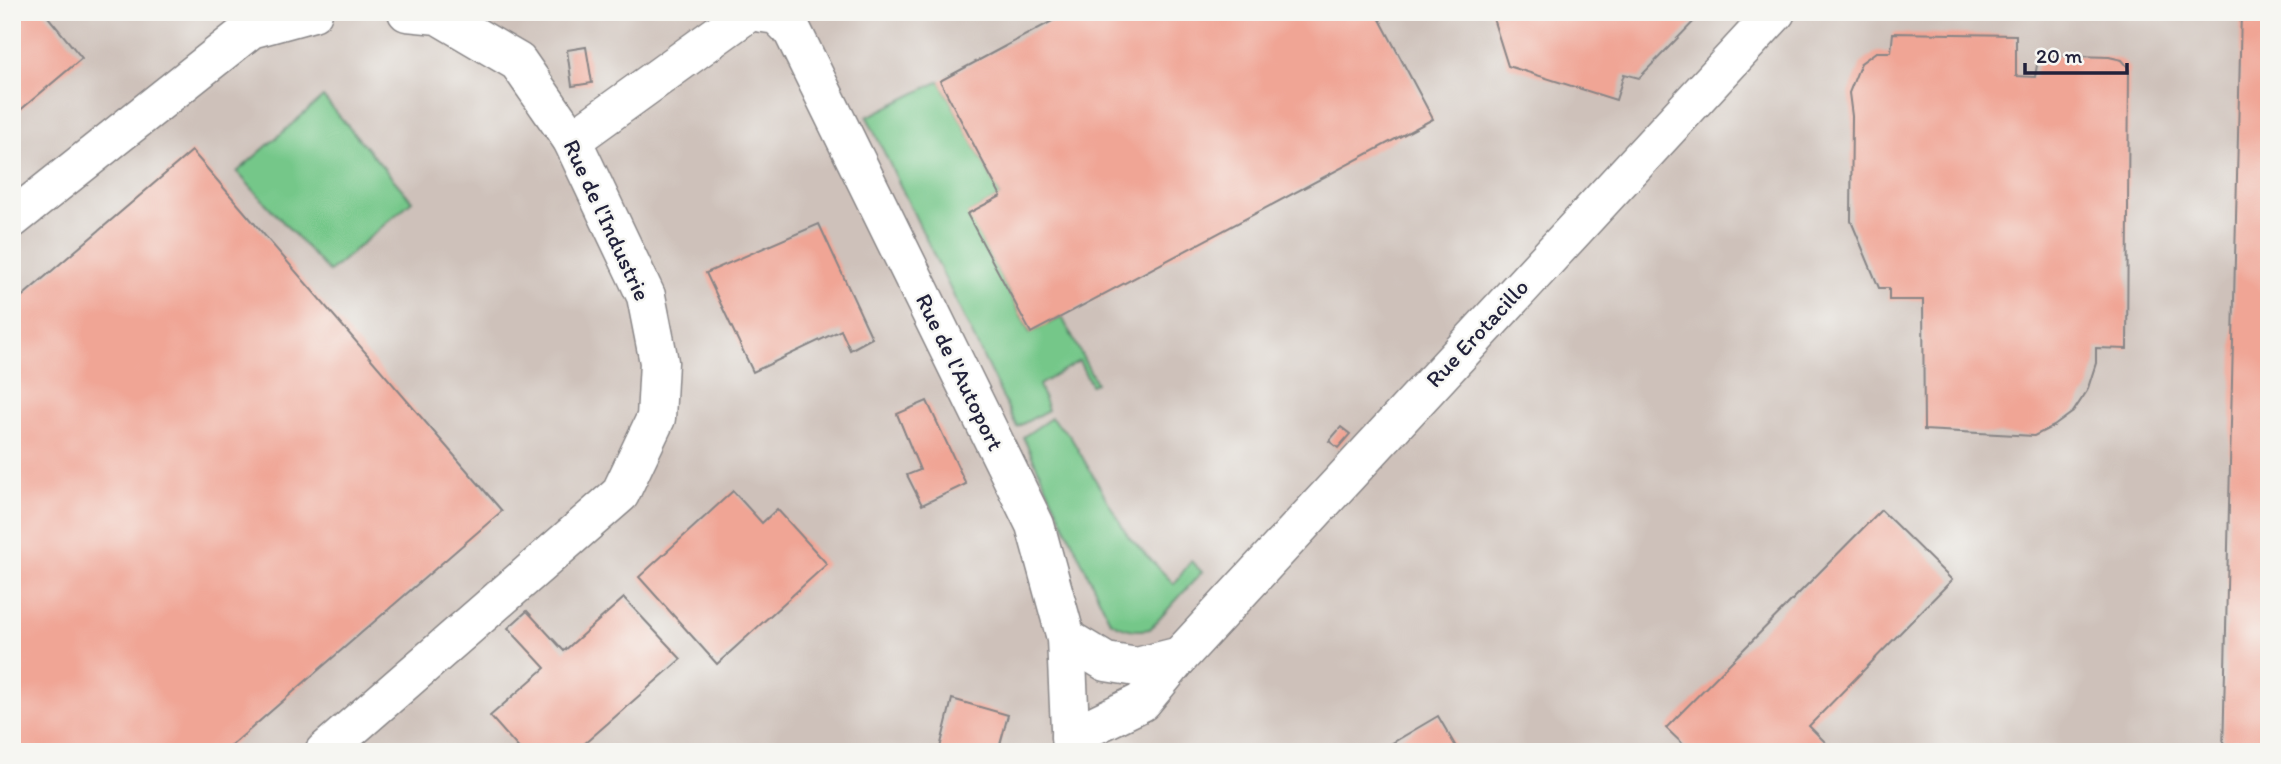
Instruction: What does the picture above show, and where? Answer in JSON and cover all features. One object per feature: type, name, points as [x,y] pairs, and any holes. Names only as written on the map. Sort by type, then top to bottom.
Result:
[{"type":"street","points":[[12,219],[251,29],[313,12]]},
{"type":"street","name":"Rue de l'Industrie","points":[[324,752],[620,494],[656,418],[659,362],[646,296],[572,140],[518,62],[438,15],[407,12]]},
{"type":"street","name":"Rue Erotacillo","points":[[1070,744],[1142,702],[1180,656],[1776,12]]},
{"type":"street","points":[[572,140],[761,13]]},
{"type":"street","name":"Rue de l'Autoport","points":[[761,13],[792,30],[1035,525],[1066,638],[1070,744]]},
{"type":"street","points":[[1066,638],[1106,662],[1137,667],[1180,656]]},
{"type":"shaded area","points":[[12,12],[2269,12],[2269,752],[12,752]]},
{"type":"green space","points":[[940,81],[1001,196],[968,214],[1030,333],[1062,317],[1096,383],[1091,385],[1079,361],[1039,385],[1048,410],[1017,427],[867,117]]},
{"type":"green space","points":[[323,97],[412,201],[329,272],[237,172]]},
{"type":"green space","points":[[1051,418],[1070,436],[1128,536],[1174,584],[1191,561],[1202,572],[1150,629],[1130,629],[1110,621],[1023,437]]},
{"type":"building","points":[[12,12],[44,12],[82,58],[12,117]]},
{"type":"building","points":[[1069,12],[1376,12],[1433,119],[1031,333],[967,214],[1001,196],[940,81]]},
{"type":"building","points":[[1491,12],[1703,12],[1639,78],[1624,74],[1616,100],[1508,66]]},
{"type":"building","points":[[2241,12],[2269,12],[2269,752],[2223,752]]},
{"type":"building","points":[[1893,33],[2016,35],[2016,76],[2035,77],[2037,65],[2045,55],[2109,57],[2122,60],[2129,68],[2127,349],[2096,348],[2096,363],[2087,391],[2073,412],[2034,436],[1924,430],[1923,300],[1889,300],[1889,288],[1879,288],[1851,221],[1852,116],[1849,93],[1861,63],[1876,52],[1891,52]]},
{"type":"building","points":[[586,47],[592,83],[572,86],[567,50]]},
{"type":"building","points":[[192,151],[502,511],[224,752],[12,752],[12,305]]},
{"type":"building","points":[[819,224],[872,338],[850,350],[841,330],[753,372],[706,273]]},
{"type":"building","points":[[927,401],[966,484],[922,505],[907,475],[920,470],[897,414]]},
{"type":"building","points":[[1341,427],[1350,434],[1338,448],[1329,441]]},
{"type":"building","points":[[733,491],[762,523],[777,509],[827,564],[717,664],[639,577]]},
{"type":"building","points":[[1881,510],[1952,580],[1809,726],[1835,752],[1691,752],[1666,728]]},
{"type":"building","points":[[624,598],[681,659],[575,752],[522,752],[490,716],[545,668],[508,628],[527,611],[564,651]]},
{"type":"building","points":[[952,699],[1008,715],[998,752],[939,752]]},
{"type":"building","points":[[1438,716],[1459,752],[1377,752]]}]
